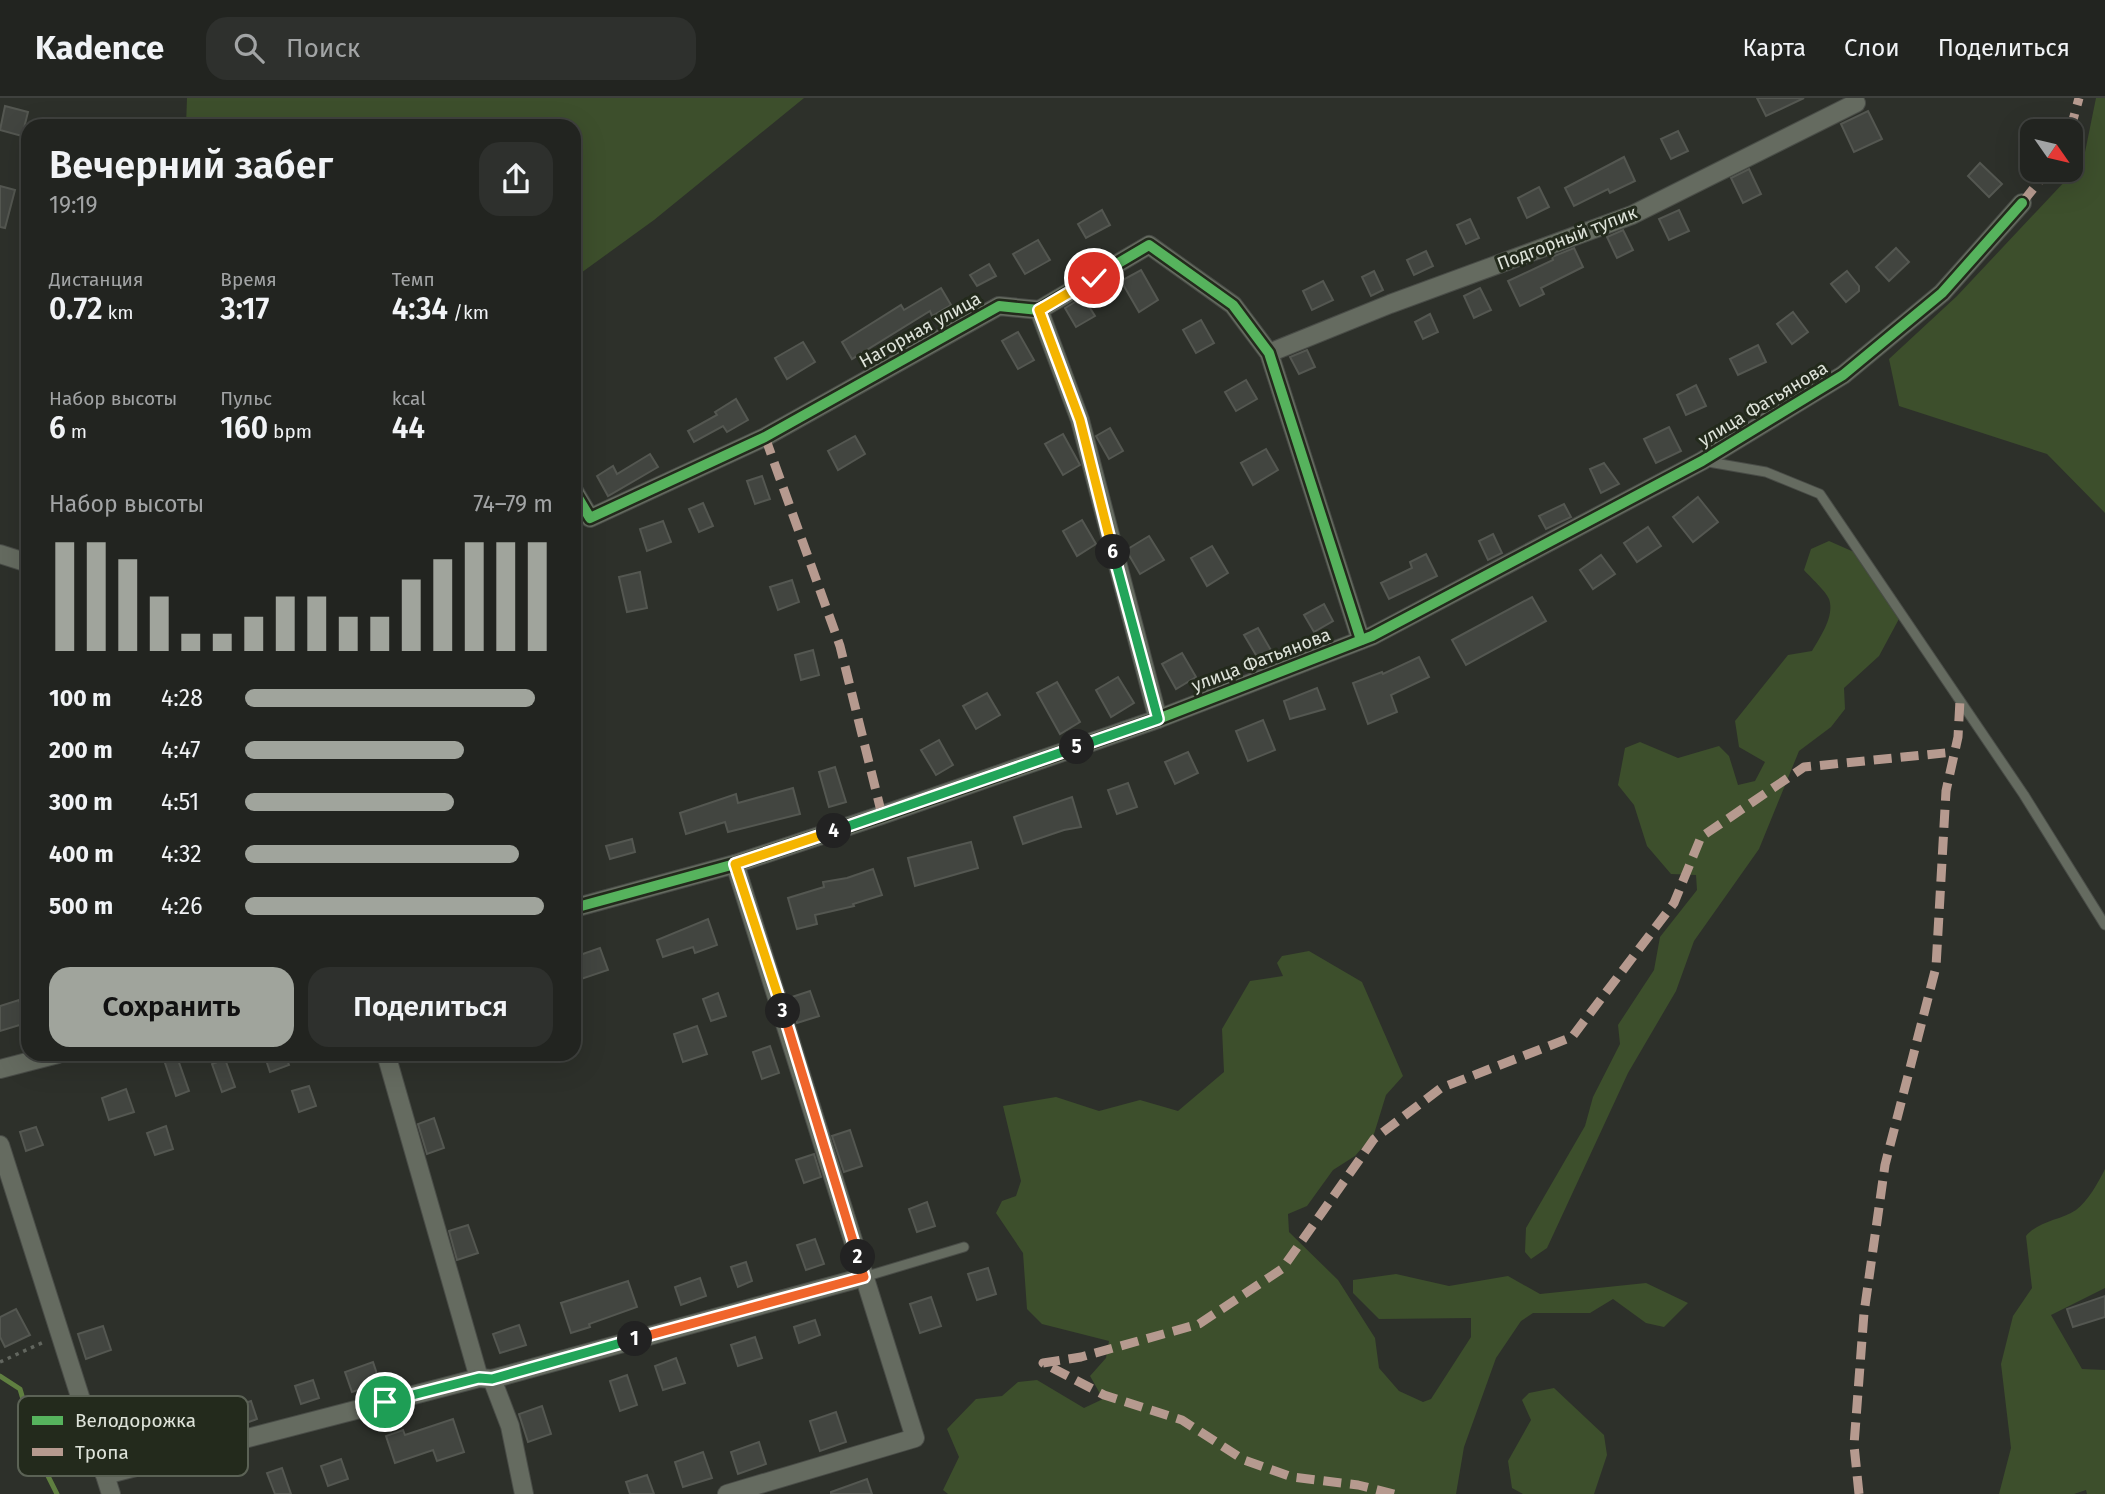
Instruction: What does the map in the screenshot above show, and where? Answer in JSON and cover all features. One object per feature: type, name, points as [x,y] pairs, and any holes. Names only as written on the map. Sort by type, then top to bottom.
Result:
[{"type":"street","name":"Подгорный тупик","points":[[1269,353],[1390,304],[1632,215],[1856,103]]},
{"type":"street","name":"улица Фатьянова","points":[[581,906],[735,864],[1158,719],[1361,640],[1702,461],[1843,375],[1942,293],[2022,203]]},
{"type":"street","points":[[1158,719],[1080,420],[1039,310],[1149,246],[1233,305],[1269,353],[1361,640]]},
{"type":"street","name":"Нагорная улица","points":[[581,503],[590,518],[765,437],[999,306],[1039,310]]},
{"type":"street","points":[[0,554],[21,561]]},
{"type":"street","points":[[727,1494],[915,1438],[761,939],[735,864]]},
{"type":"street","points":[[0,1069],[31,1061]]},
{"type":"street","points":[[388,1061],[485,1378],[510,1426],[524,1494]]},
{"type":"street","points":[[0,1144],[80,1396]]},
{"type":"street","points":[[248,1438],[864,1277]]},
{"type":"street","points":[[105,1476],[111,1494]]},
{"type":"lane","points":[[1702,461],[1766,472],[1820,494],[2024,795],[2105,925]]},
{"type":"lane","points":[[864,1277],[964,1247]]},
{"type":"path","points":[[0,1362],[60,1334]]},
{"type":"green space","points":[[187,98],[804,98],[654,220],[581,273],[581,119],[186,119]]},
{"type":"green space","points":[[2096,98],[2105,98],[2105,513],[2047,454],[1899,406],[1889,359],[1957,296],[2064,182],[2083,182],[2083,162]]},
{"type":"green space","points":[[1829,541],[1854,552],[1900,617],[1879,656],[1844,688],[1845,709],[1831,727],[1799,751],[1759,849],[1694,941],[1676,991],[1628,1073],[1547,1248],[1531,1259],[1525,1252],[1526,1228],[1585,1126],[1593,1097],[1620,1044],[1618,1025],[1654,970],[1660,937],[1697,890],[1696,875],[1671,874],[1647,846],[1634,805],[1618,785],[1625,748],[1640,742],[1678,758],[1719,746],[1729,756],[1738,785],[1755,781],[1765,762],[1739,747],[1735,721],[1788,655],[1812,651],[1822,633],[1830,612],[1829,599],[1804,570],[1811,549]]},
{"type":"green space","points":[[1309,951],[1362,982],[1403,1076],[1386,1095],[1374,1134],[1355,1156],[1333,1170],[1307,1206],[1288,1214],[1289,1232],[1338,1280],[1375,1338],[1379,1368],[1399,1391],[1423,1402],[1431,1399],[1471,1337],[1471,1318],[1379,1319],[1353,1293],[1353,1280],[1396,1274],[1449,1286],[1508,1276],[1540,1294],[1646,1283],[1688,1303],[1664,1327],[1646,1323],[1613,1299],[1590,1313],[1533,1313],[1521,1321],[1496,1358],[1464,1447],[1456,1494],[948,1494],[943,1490],[959,1457],[947,1429],[976,1399],[1002,1396],[1018,1382],[1037,1380],[1084,1408],[1103,1399],[1090,1376],[1106,1358],[1109,1341],[1042,1324],[1027,1309],[1023,1253],[996,1213],[1002,1201],[1016,1196],[1021,1181],[1003,1106],[1056,1097],[1099,1111],[1140,1100],[1178,1111],[1224,1072],[1222,1029],[1250,981],[1283,976],[1277,963],[1282,956]]},
{"type":"green space","points":[[2105,1169],[2105,1288],[2051,1315],[2082,1369],[2105,1370],[2105,1494],[2087,1494],[2086,1490],[2074,1494],[1999,1494],[2011,1448],[2001,1364],[2013,1316],[2032,1288],[2026,1236],[2037,1227],[2076,1210],[2089,1197]]},
{"type":"green space","points":[[1554,1388],[1604,1435],[1607,1455],[1594,1494],[1523,1494],[1512,1488],[1508,1461],[1531,1420],[1522,1400],[1529,1393]]},
{"type":"building","points":[[1757,98],[1804,98],[1766,116]]},
{"type":"building","points":[[5,106],[28,112],[26,119],[21,119],[21,136],[0,130]]},
{"type":"building","points":[[1868,111],[1882,139],[1854,152],[1841,124]]},
{"type":"building","points":[[1678,131],[1688,151],[1671,159],[1661,139]]},
{"type":"building","points":[[1624,157],[1635,181],[1610,193],[1608,189],[1574,206],[1565,188]]},
{"type":"building","points":[[1980,163],[2002,184],[1989,197],[1968,176]]},
{"type":"building","points":[[1749,169],[1761,194],[1743,203],[1731,178]]},
{"type":"building","points":[[0,186],[15,190],[5,228],[0,227]]},
{"type":"building","points":[[1539,187],[1549,207],[1527,218],[1518,198]]},
{"type":"building","points":[[1102,210],[1110,225],[1086,238],[1078,224]]},
{"type":"building","points":[[1679,210],[1689,231],[1669,240],[1659,219]]},
{"type":"building","points":[[1470,219],[1479,238],[1466,244],[1457,225]]},
{"type":"building","points":[[1623,230],[1633,250],[1617,258],[1607,237]]},
{"type":"building","points":[[1038,240],[1050,260],[1025,274],[1013,254]]},
{"type":"building","points":[[1574,248],[1583,267],[1541,288],[1544,294],[1520,306],[1508,281]]},
{"type":"building","points":[[1896,248],[1909,262],[1889,281],[1876,267]]},
{"type":"building","points":[[1426,251],[1433,266],[1414,275],[1407,260]]},
{"type":"building","points":[[989,264],[996,276],[977,286],[970,275]]},
{"type":"building","points":[[1141,270],[1158,300],[1139,312],[1121,281]]},
{"type":"building","points":[[1374,271],[1383,290],[1371,296],[1362,277]]},
{"type":"building","points":[[1847,271],[1859,286],[1859,291],[1846,302],[1831,284]]},
{"type":"building","points":[[1323,281],[1333,300],[1312,310],[1303,291]]},
{"type":"building","points":[[941,288],[951,305],[932,316],[930,311],[852,359],[842,342],[901,305],[904,310]]},
{"type":"building","points":[[1480,288],[1491,310],[1474,318],[1464,296]]},
{"type":"building","points":[[1083,297],[1095,316],[1076,327],[1065,308]]},
{"type":"building","points":[[1793,312],[1808,332],[1792,344],[1777,324]]},
{"type":"building","points":[[1430,314],[1438,332],[1423,339],[1415,322]]},
{"type":"building","points":[[1201,320],[1214,343],[1196,353],[1183,330]]},
{"type":"building","points":[[1018,332],[1034,360],[1018,369],[1002,341]]},
{"type":"building","points":[[803,342],[815,362],[787,379],[775,358]]},
{"type":"building","points":[[1758,345],[1766,362],[1738,375],[1730,359]]},
{"type":"building","points":[[1307,350],[1315,367],[1299,374],[1290,357]]},
{"type":"building","points":[[1246,380],[1257,399],[1236,411],[1225,392]]},
{"type":"building","points":[[1696,385],[1706,406],[1686,415],[1677,395]]},
{"type":"building","points":[[736,399],[748,420],[727,432],[723,426],[694,442],[688,431],[717,415],[715,412]]},
{"type":"building","points":[[1669,427],[1681,451],[1656,463],[1644,439]]},
{"type":"building","points":[[1110,428],[1123,451],[1109,459],[1096,436]]},
{"type":"building","points":[[1063,434],[1080,465],[1063,475],[1045,444]]},
{"type":"building","points":[[855,436],[865,454],[838,470],[828,451]]},
{"type":"building","points":[[1266,449],[1278,470],[1253,485],[1241,463]]},
{"type":"building","points":[[650,454],[658,467],[608,496],[597,476],[613,466],[617,474]]},
{"type":"building","points":[[1604,463],[1619,484],[1601,493],[1590,469]]},
{"type":"building","points":[[762,476],[770,499],[755,504],[747,481]]},
{"type":"building","points":[[1698,497],[1718,522],[1693,542],[1673,517]]},
{"type":"building","points":[[703,503],[713,526],[699,532],[689,509]]},
{"type":"building","points":[[1564,504],[1571,517],[1546,529],[1539,516]]},
{"type":"building","points":[[1082,520],[1096,544],[1077,556],[1063,531]]},
{"type":"building","points":[[663,521],[671,542],[647,551],[640,529]]},
{"type":"building","points":[[1648,527],[1661,546],[1637,562],[1624,543]]},
{"type":"building","points":[[1493,534],[1502,553],[1488,560],[1479,541]]},
{"type":"building","points":[[1149,536],[1164,560],[1140,574],[1126,550]]},
{"type":"building","points":[[1212,546],[1228,573],[1207,586],[1191,558]]},
{"type":"building","points":[[1426,554],[1437,576],[1389,599],[1381,583],[1412,568],[1410,562]]},
{"type":"building","points":[[1601,555],[1615,574],[1593,589],[1580,570]]},
{"type":"building","points":[[640,572],[647,608],[627,612],[619,577]]},
{"type":"building","points":[[792,580],[799,602],[778,610],[770,587]]},
{"type":"building","points":[[1532,597],[1546,621],[1466,665],[1452,640]]},
{"type":"building","points":[[1324,604],[1333,621],[1314,632],[1304,615]]},
{"type":"building","points":[[1258,628],[1272,652],[1259,660],[1244,635]]},
{"type":"building","points":[[813,650],[819,675],[801,680],[795,655]]},
{"type":"building","points":[[1182,653],[1196,677],[1176,689],[1162,664]]},
{"type":"building","points":[[1419,657],[1429,677],[1391,695],[1397,712],[1368,724],[1353,683],[1382,672],[1383,674]]},
{"type":"building","points":[[1118,677],[1134,703],[1111,717],[1096,690]]},
{"type":"building","points":[[1057,682],[1080,722],[1060,734],[1037,693]]},
{"type":"building","points":[[1317,688],[1325,709],[1290,719],[1284,701]]},
{"type":"building","points":[[987,693],[1000,715],[976,729],[963,706]]},
{"type":"building","points":[[1263,720],[1275,750],[1248,761],[1236,731]]},
{"type":"building","points":[[939,740],[953,765],[936,775],[921,750]]},
{"type":"building","points":[[1188,752],[1198,773],[1175,784],[1165,762]]},
{"type":"building","points":[[835,767],[846,802],[829,807],[819,772]]},
{"type":"building","points":[[1128,783],[1137,807],[1117,814],[1108,790]]},
{"type":"building","points":[[793,788],[800,814],[728,832],[725,822],[686,834],[680,813],[736,794],[738,803]]},
{"type":"building","points":[[1072,797],[1081,827],[1023,844],[1014,817]]},
{"type":"building","points":[[632,839],[635,852],[610,859],[606,846]]},
{"type":"building","points":[[971,842],[978,868],[915,886],[908,858]]},
{"type":"building","points":[[873,869],[882,895],[853,904],[854,906],[815,915],[817,924],[797,929],[788,898],[824,887],[823,882],[847,878]]},
{"type":"building","points":[[708,919],[717,945],[695,953],[693,947],[663,957],[657,940]]},
{"type":"building","points":[[600,948],[608,970],[581,979],[581,955]]},
{"type":"building","points":[[810,991],[819,1016],[797,1023],[789,998]]},
{"type":"building","points":[[718,993],[726,1016],[711,1021],[703,999]]},
{"type":"building","points":[[19,1000],[21,1025],[0,1031],[0,1006]]},
{"type":"building","points":[[697,1026],[707,1054],[683,1062],[674,1034]]},
{"type":"building","points":[[770,1046],[779,1073],[762,1079],[753,1052]]},
{"type":"building","points":[[164,1061],[178,1061],[189,1091],[176,1096]]},
{"type":"building","points":[[226,1061],[235,1087],[222,1092],[212,1064]]},
{"type":"building","points":[[266,1061],[288,1061],[289,1065],[270,1072]]},
{"type":"building","points":[[309,1086],[316,1106],[299,1112],[292,1091]]},
{"type":"building","points":[[126,1089],[134,1112],[109,1120],[102,1098]]},
{"type":"building","points":[[434,1118],[444,1148],[427,1154],[418,1124]]},
{"type":"building","points":[[166,1126],[173,1149],[155,1155],[147,1133]]},
{"type":"building","points":[[36,1127],[43,1145],[26,1151],[20,1132]]},
{"type":"building","points":[[850,1130],[862,1166],[844,1172],[832,1136]]},
{"type":"building","points":[[814,1154],[821,1177],[804,1183],[796,1160]]},
{"type":"building","points":[[927,1202],[935,1226],[917,1232],[909,1209]]},
{"type":"building","points":[[468,1225],[478,1253],[457,1260],[449,1231]]},
{"type":"building","points":[[815,1239],[824,1264],[806,1270],[797,1245]]},
{"type":"building","points":[[746,1262],[752,1281],[738,1287],[731,1267]]},
{"type":"building","points":[[988,1268],[996,1294],[977,1300],[968,1274]]},
{"type":"building","points":[[700,1278],[706,1296],[681,1305],[675,1287]]},
{"type":"building","points":[[628,1281],[637,1307],[571,1333],[561,1303]]},
{"type":"building","points":[[2105,1296],[2105,1317],[2073,1327],[2067,1309]]},
{"type":"building","points":[[931,1297],[941,1326],[920,1333],[910,1304]]},
{"type":"building","points":[[16,1309],[30,1335],[5,1347],[0,1337],[0,1317]]},
{"type":"building","points":[[815,1320],[820,1335],[799,1343],[794,1327]]},
{"type":"building","points":[[519,1325],[526,1345],[500,1353],[493,1334]]},
{"type":"building","points":[[103,1326],[111,1350],[86,1359],[78,1334]]},
{"type":"building","points":[[755,1337],[762,1358],[738,1366],[731,1345]]},
{"type":"building","points":[[676,1358],[685,1383],[663,1390],[655,1366]]},
{"type":"building","points":[[373,1362],[380,1383],[352,1392],[345,1372]]},
{"type":"building","points":[[627,1375],[637,1405],[620,1411],[610,1381]]},
{"type":"building","points":[[313,1380],[319,1398],[301,1404],[295,1386]]},
{"type":"building","points":[[251,1401],[257,1419],[248,1422],[248,1402]]},
{"type":"building","points":[[542,1406],[551,1434],[528,1442],[519,1414]]},
{"type":"building","points":[[836,1412],[846,1442],[820,1451],[810,1421]]},
{"type":"building","points":[[453,1419],[464,1452],[437,1461],[433,1450],[395,1463],[386,1436],[403,1430],[405,1435]]},
{"type":"building","points":[[759,1442],[766,1464],[738,1474],[731,1452]]},
{"type":"building","points":[[703,1452],[712,1478],[683,1487],[675,1462]]},
{"type":"building","points":[[341,1459],[348,1479],[328,1486],[321,1466]]},
{"type":"building","points":[[282,1468],[291,1494],[275,1494],[267,1473]]},
{"type":"building","points":[[647,1475],[654,1494],[630,1494],[626,1482]]},
{"type":"building","points":[[867,1479],[872,1494],[831,1494],[831,1492]]},
{"type":"waterway","points":[[0,1376],[20,1389],[22,1396]]},
{"type":"waterway","points":[[48,1476],[57,1494]]},
{"type":"marked path","points":[[2073,119],[2079,98]]},
{"type":"marked path","points":[[2022,203],[2039,182]]},
{"type":"marked path","points":[[765,437],[840,646],[882,815]]},
{"type":"marked path","points":[[1859,1494],[1854,1445],[1864,1313],[1885,1165],[1936,967],[1946,791],[1958,737],[1960,700]]},
{"type":"marked path","points":[[1394,1494],[1358,1485],[1292,1477],[1244,1460],[1182,1420],[1104,1395],[1043,1363],[1081,1357],[1199,1324],[1282,1269],[1374,1139],[1441,1088],[1572,1037],[1674,903],[1701,837],[1804,767],[1954,752]]},
{"type":"cycle path","points":[[581,906],[735,864],[882,815],[1158,719],[1372,636],[1702,461],[1843,375],[1942,293],[2022,203]]},
{"type":"cycle path","points":[[581,503],[590,518],[765,437],[999,306],[1039,310],[1149,245],[1233,305],[1269,353],[1361,640]]},
{"type":"route","points":[[385,1402],[479,1378],[492,1379],[864,1277],[757,926],[735,864],[1158,719],[1080,420],[1039,310],[1094,278]]}]
